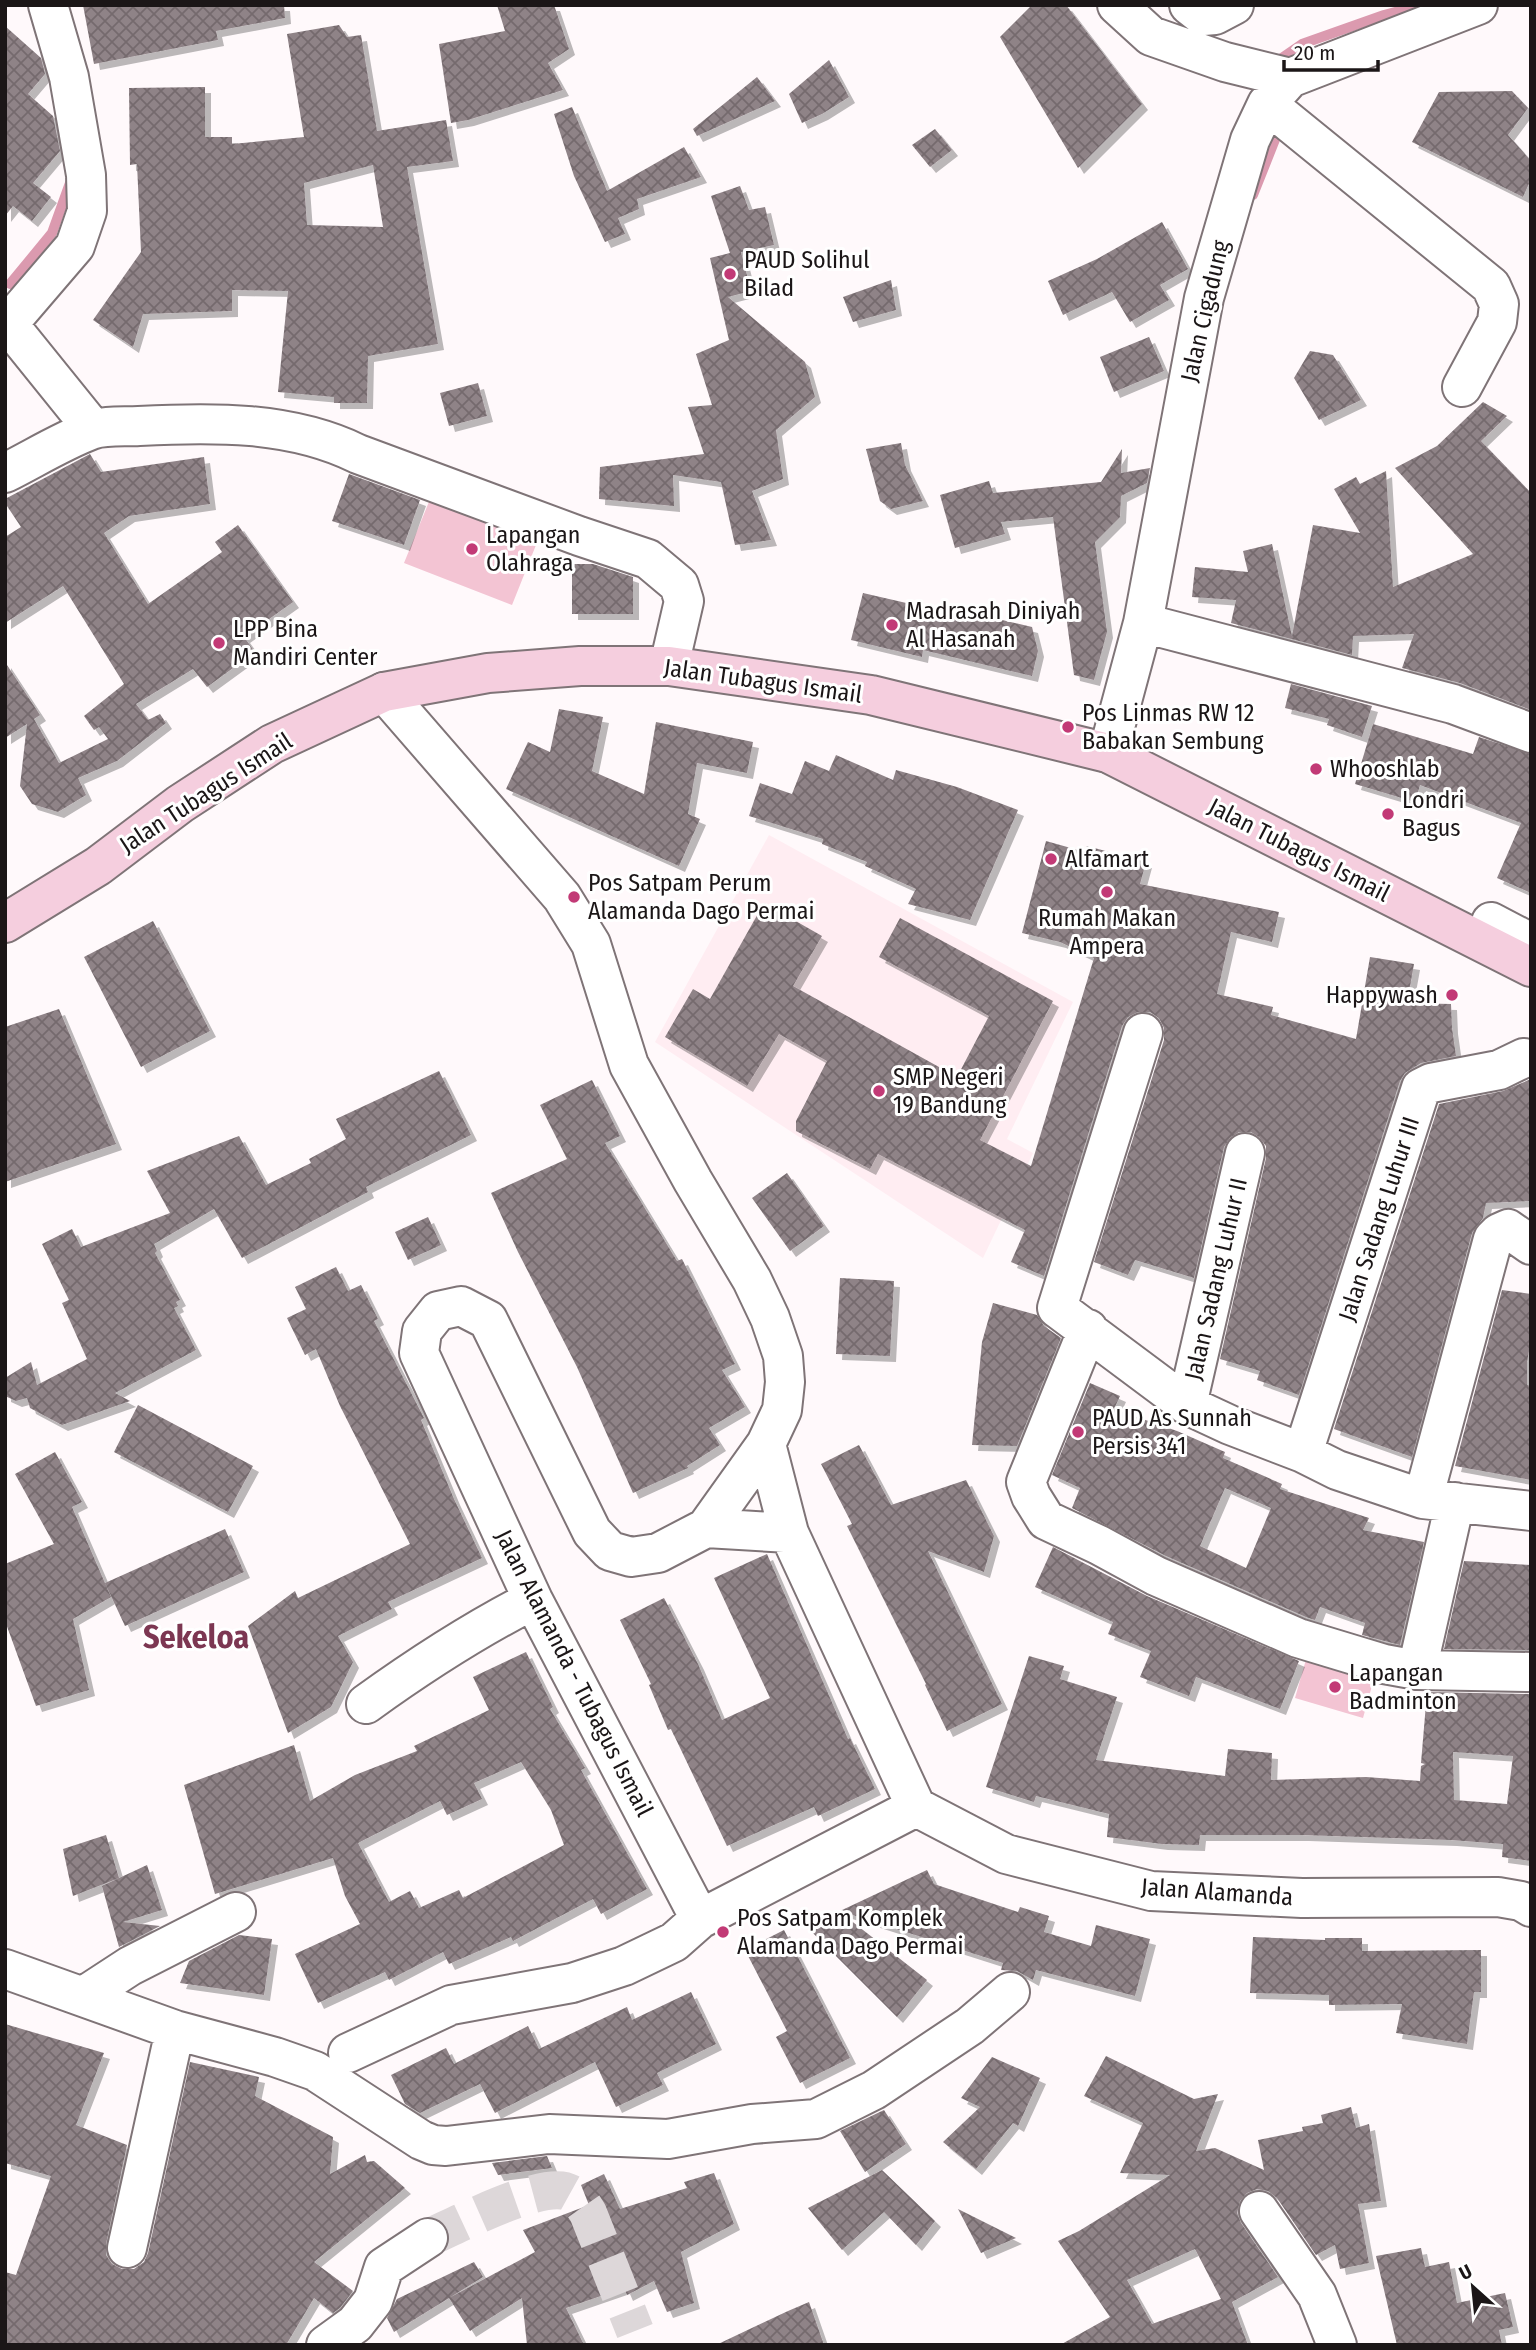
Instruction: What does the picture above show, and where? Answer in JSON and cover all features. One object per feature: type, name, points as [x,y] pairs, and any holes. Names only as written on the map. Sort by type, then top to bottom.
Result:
[{"type":"main road","name":"Jalan Tubagus Ismail","points":[[5,923],[98,866],[180,804],[272,744],[384,692],[488,673],[580,666],[669,666],[871,695],[1108,753],[1531,967]]},
{"type":"street","points":[[48,5],[69,77],[86,174],[87,211],[75,246],[7,321],[93,429]]},
{"type":"street","points":[[1117,5],[1151,36],[1225,62],[1278,91],[1491,286],[1499,304],[1497,323],[1462,387]]},
{"type":"street","points":[[1189,5],[1203,16],[1215,15],[1234,5]]},
{"type":"street","points":[[1278,91],[1478,5]]},
{"type":"street","name":"Jalan Cigadung","points":[[1108,753],[1143,623],[1204,298],[1250,140],[1278,91]]},
{"type":"street","points":[[5,473],[93,429],[167,425],[252,426],[298,433],[337,444],[579,536],[648,559],[679,585],[684,601],[669,666]]},
{"type":"street","points":[[1143,623],[1453,704],[1531,733]]},
{"type":"street","name":"Jalan Alamanda - Tubagus Ismail","points":[[384,692],[562,897],[591,944],[629,1065],[752,1280],[783,1356],[785,1382],[782,1410],[766,1444],[706,1528],[658,1553],[631,1557],[610,1551],[592,1532],[488,1320],[461,1306],[439,1311],[422,1331],[419,1353],[534,1600],[700,1919]]},
{"type":"street","points":[[1491,922],[1531,943]]},
{"type":"street","points":[[1143,1033],[1072,1319],[1026,1482],[1031,1496],[1046,1520],[1156,1576],[1298,1639],[1384,1664],[1418,1670],[1531,1672]]},
{"type":"street","name":"Jalan Sadang Luhur III","points":[[1303,1453],[1421,1088],[1431,1083],[1499,1070],[1524,1058]]},
{"type":"street","name":"Jalan Sadang Luhur II","points":[[1187,1405],[1245,1153]]},
{"type":"street","points":[[1418,1670],[1439,1500],[1493,1239],[1508,1229],[1531,1245]]},
{"type":"street","points":[[1072,1319],[1187,1405],[1337,1470],[1439,1500],[1531,1511]]},
{"type":"street","points":[[348,2053],[451,2005],[572,1983],[624,1966],[674,1942],[700,1919],[916,1807],[789,1533],[766,1444]]},
{"type":"street","points":[[706,1528],[789,1533]]},
{"type":"street","points":[[366,1704],[439,1653],[534,1600]]},
{"type":"street","name":"Jalan Alamanda","points":[[916,1807],[1006,1854],[1150,1891],[1302,1898],[1498,1897],[1521,1901],[1531,1907]]},
{"type":"street","points":[[84,1996],[130,1966],[236,1912]]},
{"type":"street","points":[[5,1969],[176,2030],[275,2057],[315,2071],[421,2140],[446,2146],[549,2134],[668,2138],[752,2124],[816,2119],[874,2090],[970,2026],[1010,1992]]},
{"type":"street","points":[[127,2248],[176,2030]]},
{"type":"street","points":[[1259,2211],[1317,2295],[1337,2345]]},
{"type":"street","points":[[326,2345],[355,2323],[373,2301],[384,2267],[428,2238]]},
{"type":"shaded area","name":"Lapangan Olahraga","points":[[433,492],[540,535],[512,605],[404,563]]},
{"type":"shaded area","name":"SMP Negeri 19 Bandung","points":[[769,835],[1073,1002],[1007,1139],[1033,1153],[983,1258],[655,1042]]},
{"type":"shaded area","name":"Lapangan Badminton","points":[[1307,1656],[1375,1675],[1363,1718],[1295,1698]]},
{"type":"building","points":[[83,5],[284,5],[285,18],[216,31],[218,40],[94,64]]},
{"type":"building","points":[[497,5],[554,5],[569,49],[548,63],[563,90],[451,123],[439,44],[505,31]]},
{"type":"building","points":[[1032,5],[1066,5],[1142,104],[1078,168],[1000,37]]},
{"type":"building","points":[[339,25],[347,37],[361,35],[377,131],[446,120],[453,161],[407,167],[438,344],[368,356],[367,403],[334,403],[334,397],[278,392],[288,291],[232,290],[232,311],[143,314],[133,347],[93,320],[141,252],[137,164],[130,165],[129,88],[205,87],[205,137],[232,137],[232,144],[304,137],[287,34]],"holes":[[[373,165],[383,227],[307,225],[304,183]]]},
{"type":"building","points":[[5,26],[41,58],[45,74],[28,94],[53,116],[60,151],[33,183],[51,197],[32,221],[13,206],[5,216]]},
{"type":"building","points":[[829,60],[849,97],[802,123],[789,94]]},
{"type":"building","points":[[757,77],[775,101],[697,136],[693,129]]},
{"type":"building","points":[[1512,91],[1528,108],[1508,135],[1531,161],[1531,179],[1523,197],[1412,142],[1439,92]]},
{"type":"building","points":[[572,107],[607,191],[684,147],[701,177],[637,199],[639,209],[618,218],[625,234],[605,242],[574,176],[554,114]]},
{"type":"building","points":[[935,129],[952,150],[930,167],[912,145]]},
{"type":"building","points":[[740,186],[749,210],[765,207],[774,245],[741,252],[751,291],[728,297],[805,362],[815,397],[776,430],[783,479],[752,491],[771,540],[735,545],[721,482],[673,475],[674,506],[599,499],[600,467],[704,454],[688,407],[712,405],[696,354],[729,340],[710,258],[730,253],[711,196]]},
{"type":"building","points":[[1162,222],[1188,269],[1160,285],[1169,300],[1130,322],[1112,292],[1063,315],[1048,281],[1097,259]]},
{"type":"building","points":[[891,280],[896,310],[853,322],[843,297]]},
{"type":"building","points":[[1149,337],[1164,371],[1114,392],[1100,357]]},
{"type":"building","points":[[1310,351],[1333,355],[1361,400],[1319,420],[1294,378]]},
{"type":"building","points":[[478,383],[487,416],[449,426],[440,393]]},
{"type":"building","points":[[1483,402],[1507,416],[1481,441],[1531,493],[1531,710],[1460,683],[1402,668],[1414,634],[1353,636],[1352,655],[1231,623],[1236,600],[1192,597],[1195,567],[1248,572],[1243,551],[1272,544],[1292,636],[1313,525],[1360,533],[1334,489],[1356,477],[1360,484],[1386,471],[1393,587],[1473,554],[1395,468],[1437,446]]},
{"type":"building","points":[[901,443],[905,465],[923,501],[891,509],[880,501],[866,449]]},
{"type":"building","points":[[1122,449],[1121,473],[1150,468],[1147,483],[1121,496],[1120,517],[1095,542],[1107,632],[1094,680],[1074,675],[1053,517],[1001,522],[1005,534],[955,548],[940,495],[989,481],[993,493],[1101,482]]},
{"type":"building","points":[[90,454],[101,472],[204,457],[210,504],[129,516],[104,533],[148,604],[222,552],[215,542],[238,525],[293,602],[244,637],[255,652],[207,687],[193,669],[136,704],[148,720],[160,714],[166,723],[117,761],[78,778],[86,795],[58,812],[32,804],[20,786],[27,724],[5,738],[5,662],[40,715],[34,719],[59,763],[108,739],[99,727],[94,730],[84,716],[124,684],[63,586],[5,623],[5,537],[21,527],[5,499]]},
{"type":"building","points":[[349,474],[420,500],[404,545],[332,521]]},
{"type":"building","points":[[572,564],[593,564],[633,577],[633,614],[572,614]]},
{"type":"building","points":[[863,593],[954,614],[955,609],[1032,627],[1038,651],[1032,676],[923,650],[922,657],[851,640]]},
{"type":"building","points":[[1291,684],[1372,706],[1362,737],[1327,725],[1329,719],[1285,708]]},
{"type":"building","points":[[559,709],[603,717],[592,771],[644,794],[656,722],[753,742],[747,773],[697,763],[688,814],[700,819],[679,866],[506,789],[528,742],[550,752]]},
{"type":"building","points":[[1373,724],[1473,754],[1479,737],[1531,754],[1531,893],[1497,878],[1521,823],[1420,785],[1415,802],[1355,784]]},
{"type":"building","points":[[836,755],[893,780],[896,770],[957,787],[1018,810],[970,920],[908,904],[916,889],[865,866],[867,862],[822,844],[823,839],[749,816],[760,783],[792,794],[805,761],[829,771]]},
{"type":"building","points":[[1046,841],[1085,852],[1087,846],[1146,862],[1140,884],[1279,912],[1272,942],[1231,932],[1217,994],[1273,1007],[1271,1015],[1356,1039],[1370,957],[1414,964],[1407,1003],[1451,1004],[1456,1056],[1421,1063],[1405,1073],[1400,1081],[1299,1395],[1257,1380],[1260,1371],[1220,1359],[1266,1158],[1266,1146],[1259,1137],[1251,1132],[1239,1132],[1230,1138],[1224,1147],[1194,1278],[1135,1260],[1128,1275],[1094,1262],[1164,1040],[1164,1028],[1159,1018],[1150,1012],[1138,1012],[1128,1017],[1122,1026],[1044,1276],[1011,1262],[1025,1230],[878,1154],[870,1169],[796,1131],[796,1121],[827,1061],[779,1034],[747,1086],[665,1037],[693,989],[710,999],[764,903],[822,936],[793,986],[957,1077],[989,1016],[879,957],[900,918],[1053,1001],[980,1140],[1031,1166],[1094,958],[1060,942],[1022,933]]},
{"type":"building","points":[[153,921],[210,1031],[141,1067],[84,957]]},
{"type":"building","points":[[59,1009],[116,1144],[5,1182],[5,1027]]},
{"type":"building","points":[[439,1071],[471,1135],[366,1187],[368,1192],[242,1258],[214,1209],[154,1244],[157,1251],[155,1253],[180,1300],[174,1308],[196,1350],[115,1393],[130,1401],[62,1425],[30,1408],[27,1398],[16,1401],[5,1396],[5,1378],[31,1362],[37,1385],[87,1359],[62,1303],[69,1300],[42,1244],[72,1229],[81,1247],[170,1213],[147,1171],[239,1136],[266,1185],[311,1163],[309,1159],[346,1139],[336,1119]]},
{"type":"building","points":[[1531,1079],[1531,1201],[1486,1203],[1483,1218],[1472,1233],[1412,1457],[1334,1429],[1439,1104],[1503,1091]]},
{"type":"building","points":[[592,1080],[620,1136],[605,1143],[677,1261],[682,1259],[735,1364],[722,1370],[745,1407],[709,1428],[720,1445],[687,1466],[688,1468],[633,1493],[577,1367],[491,1193],[567,1159],[540,1105]]},
{"type":"building","points":[[787,1173],[824,1226],[790,1251],[752,1198]]},
{"type":"building","points":[[428,1217],[441,1245],[408,1260],[395,1232]]},
{"type":"building","points":[[336,1267],[348,1291],[361,1285],[378,1319],[374,1321],[424,1418],[421,1420],[482,1558],[388,1602],[392,1609],[338,1636],[353,1662],[331,1707],[288,1733],[248,1626],[295,1591],[298,1598],[410,1544],[340,1406],[316,1349],[305,1355],[287,1318],[306,1309],[295,1287]]},
{"type":"building","points":[[840,1278],[894,1281],[890,1356],[836,1354]]},
{"type":"building","points":[[1502,1290],[1531,1294],[1527,1385],[1531,1386],[1531,1480],[1455,1466]]},
{"type":"building","points":[[993,1303],[1037,1315],[1044,1326],[1061,1338],[1017,1446],[972,1445],[982,1342]]},
{"type":"building","points":[[1090,1383],[1120,1396],[1114,1409],[1177,1431],[1225,1452],[1223,1458],[1282,1484],[1280,1489],[1369,1518],[1363,1530],[1424,1542],[1400,1645],[1362,1635],[1365,1623],[1320,1607],[1315,1620],[1306,1617],[1166,1556],[1072,1508],[1080,1488],[1052,1475]],"holes":[[[1225,1488],[1271,1508],[1246,1568],[1200,1546]]]},
{"type":"building","points":[[138,1405],[253,1466],[228,1512],[114,1452]]},
{"type":"building","points":[[859,1445],[891,1505],[966,1480],[994,1536],[984,1572],[928,1551],[1002,1704],[947,1731],[847,1526],[852,1524],[821,1464]]},
{"type":"building","points":[[55,1452],[82,1502],[72,1507],[111,1597],[73,1619],[89,1690],[36,1706],[5,1621],[5,1564],[54,1544],[15,1474]]},
{"type":"building","points":[[225,1529],[244,1572],[125,1626],[105,1583]]},
{"type":"building","points":[[1053,1547],[1147,1596],[1299,1661],[1280,1709],[1196,1677],[1189,1696],[1140,1677],[1151,1651],[1108,1634],[1113,1622],[1035,1587]]},
{"type":"building","points":[[767,1554],[848,1739],[850,1738],[875,1789],[818,1816],[814,1807],[727,1846],[671,1729],[668,1730],[649,1685],[651,1684],[620,1620],[664,1598],[698,1664],[722,1720],[770,1698],[714,1578]]},
{"type":"building","points":[[1464,1561],[1531,1565],[1531,1650],[1444,1649]]},
{"type":"building","points":[[526,1652],[553,1707],[550,1709],[585,1768],[581,1770],[647,1889],[601,1914],[593,1899],[513,1941],[511,1937],[449,1964],[443,1952],[389,1980],[385,1972],[318,2003],[295,1954],[360,1924],[345,1896],[333,1858],[215,1894],[184,1785],[294,1745],[310,1801],[355,1775],[417,1751],[414,1746],[489,1710],[473,1677]],"holes":[[[521,1762],[551,1810],[564,1845],[463,1898],[459,1890],[419,1908],[410,1891],[389,1902],[358,1843],[440,1801],[447,1815],[482,1799],[474,1783]]]},
{"type":"building","points":[[1029,1656],[1064,1666],[1060,1679],[1117,1697],[1096,1760],[1225,1776],[1228,1749],[1272,1753],[1271,1780],[1366,1777],[1420,1781],[1421,1766],[1425,1764],[1421,1763],[1427,1692],[1531,1694],[1531,1861],[1502,1857],[1503,1844],[1451,1840],[1200,1835],[1199,1845],[1162,1844],[1107,1837],[1109,1814],[1036,1796],[1034,1802],[986,1787]],"holes":[[[1453,1752],[1513,1756],[1507,1804],[1454,1800]]]},
{"type":"building","points":[[106,1835],[119,1878],[73,1896],[63,1849]]},
{"type":"building","points":[[147,1865],[162,1910],[123,1922],[160,1926],[119,1947],[102,1886]]},
{"type":"building","points":[[927,1870],[934,1884],[1018,1912],[1020,1907],[1049,1916],[1044,1932],[1091,1946],[1096,1925],[1150,1939],[1135,1996],[1036,1970],[1033,1980],[1017,1971],[1001,1970],[1003,1963],[840,1911]]},
{"type":"building","points":[[840,1912],[927,1980],[897,2017],[808,1928]]},
{"type":"building","points":[[784,1930],[850,2058],[800,2083],[776,2037],[787,2031],[745,1950]]},
{"type":"building","points":[[239,1935],[272,1939],[264,1995],[180,1983],[189,1961]]},
{"type":"building","points":[[1253,1937],[1325,1940],[1362,1938],[1362,1951],[1481,1950],[1481,1992],[1474,1992],[1467,2044],[1396,2033],[1402,2004],[1329,2005],[1329,1995],[1250,1993]]},
{"type":"building","points":[[691,1992],[716,2044],[657,2073],[663,2085],[616,2107],[595,2062],[495,2113],[480,2084],[420,2113],[405,2104],[391,2075],[446,2048],[454,2064],[528,2026],[539,2049],[627,2007],[632,2020]]},
{"type":"building","points":[[5,2024],[104,2053],[76,2125],[127,2145],[106,2244],[106,2255],[112,2264],[122,2269],[134,2269],[144,2262],[148,2253],[190,2062],[259,2077],[255,2096],[333,2137],[330,2174],[365,2155],[367,2162],[374,2161],[405,2188],[314,2262],[353,2291],[340,2308],[333,2313],[314,2298],[286,2345],[5,2345],[5,2272],[16,2275],[51,2176],[5,2163]]},
{"type":"building","points":[[1106,2056],[1194,2099],[1218,2094],[1196,2151],[1215,2148],[1264,2170],[1258,2140],[1303,2131],[1302,2127],[1323,2123],[1321,2115],[1351,2107],[1356,2128],[1369,2124],[1381,2201],[1358,2204],[1369,2263],[1340,2269],[1335,2245],[1316,2255],[1277,2198],[1268,2191],[1257,2189],[1247,2193],[1240,2201],[1237,2213],[1278,2277],[1232,2302],[1248,2345],[1060,2345],[1110,2317],[1058,2241],[1170,2175],[1120,2173],[1143,2123],[1084,2096]],"holes":[[[1195,2249],[1221,2299],[1152,2324],[1127,2280]]]},
{"type":"building","points":[[992,2057],[1040,2078],[1018,2126],[1013,2123],[976,2169],[943,2142],[980,2107],[961,2098]]},
{"type":"building","points":[[884,2110],[906,2144],[865,2172],[840,2131]]},
{"type":"building","points":[[547,2156],[552,2168],[498,2175],[492,2163]]},
{"type":"building","points":[[882,2170],[935,2221],[916,2245],[884,2212],[842,2250],[808,2208]]},
{"type":"building","points":[[714,2173],[734,2224],[681,2252],[694,2303],[667,2312],[654,2281],[627,2295],[624,2288],[566,2308],[584,2345],[527,2345],[522,2298],[470,2331],[449,2298],[535,2252],[523,2230],[589,2205],[581,2185],[604,2174],[620,2209],[687,2188],[684,2182]]},
{"type":"building","points":[[958,2209],[1016,2238],[981,2253]]},
{"type":"building","points":[[1421,2248],[1425,2267],[1449,2262],[1457,2303],[1505,2293],[1513,2327],[1499,2330],[1502,2345],[1397,2345],[1376,2256]]},
{"type":"building","points":[[474,2262],[483,2277],[394,2332],[387,2318],[397,2299]]},
{"type":"building","points":[[809,2302],[824,2345],[716,2345],[788,2311]]},
{"type":"waterway","points":[[1273,64],[1302,44],[1421,5]]},
{"type":"waterway","points":[[1253,195],[1280,127]]},
{"type":"waterway","points":[[10,284],[52,233],[70,183]]},
{"type":"tunnel","points":[[428,2238],[516,2199],[552,2190],[569,2192],[588,2213],[635,2331]]},
{"type":"place","name":"PAUD Solihul Bilad","points":[[730,274]]},
{"type":"place","name":"Lapangan Olahraga","points":[[472,549]]},
{"type":"place","name":"Madrasah Diniyah Al Hasanah","points":[[892,625]]},
{"type":"place","name":"LPP Bina Mandiri Center","points":[[219,643]]},
{"type":"place","name":"Pos Linmas RW 12 Babakan Sembung","points":[[1068,727]]},
{"type":"place","name":"Whooshlab","points":[[1316,769]]},
{"type":"place","name":"Londri Bagus","points":[[1388,814]]},
{"type":"place","name":"Alfamart","points":[[1051,859]]},
{"type":"place","name":"Rumah Makan Ampera","points":[[1107,892]]},
{"type":"place","name":"Pos Satpam Perum Alamanda Dago Permai","points":[[574,897]]},
{"type":"place","name":"Happywash","points":[[1452,995]]},
{"type":"place","name":"SMP Negeri 19 Bandung","points":[[879,1091]]},
{"type":"place","name":"PAUD As Sunnah Persis 341","points":[[1078,1432]]},
{"type":"place","name":"Lapangan Badminton","points":[[1335,1687]]},
{"type":"place","name":"Pos Satpam Komplek Alamanda Dago Permai","points":[[723,1932]]},
{"type":"district","name":"Sekeloa","points":[[196,1637]]}]
